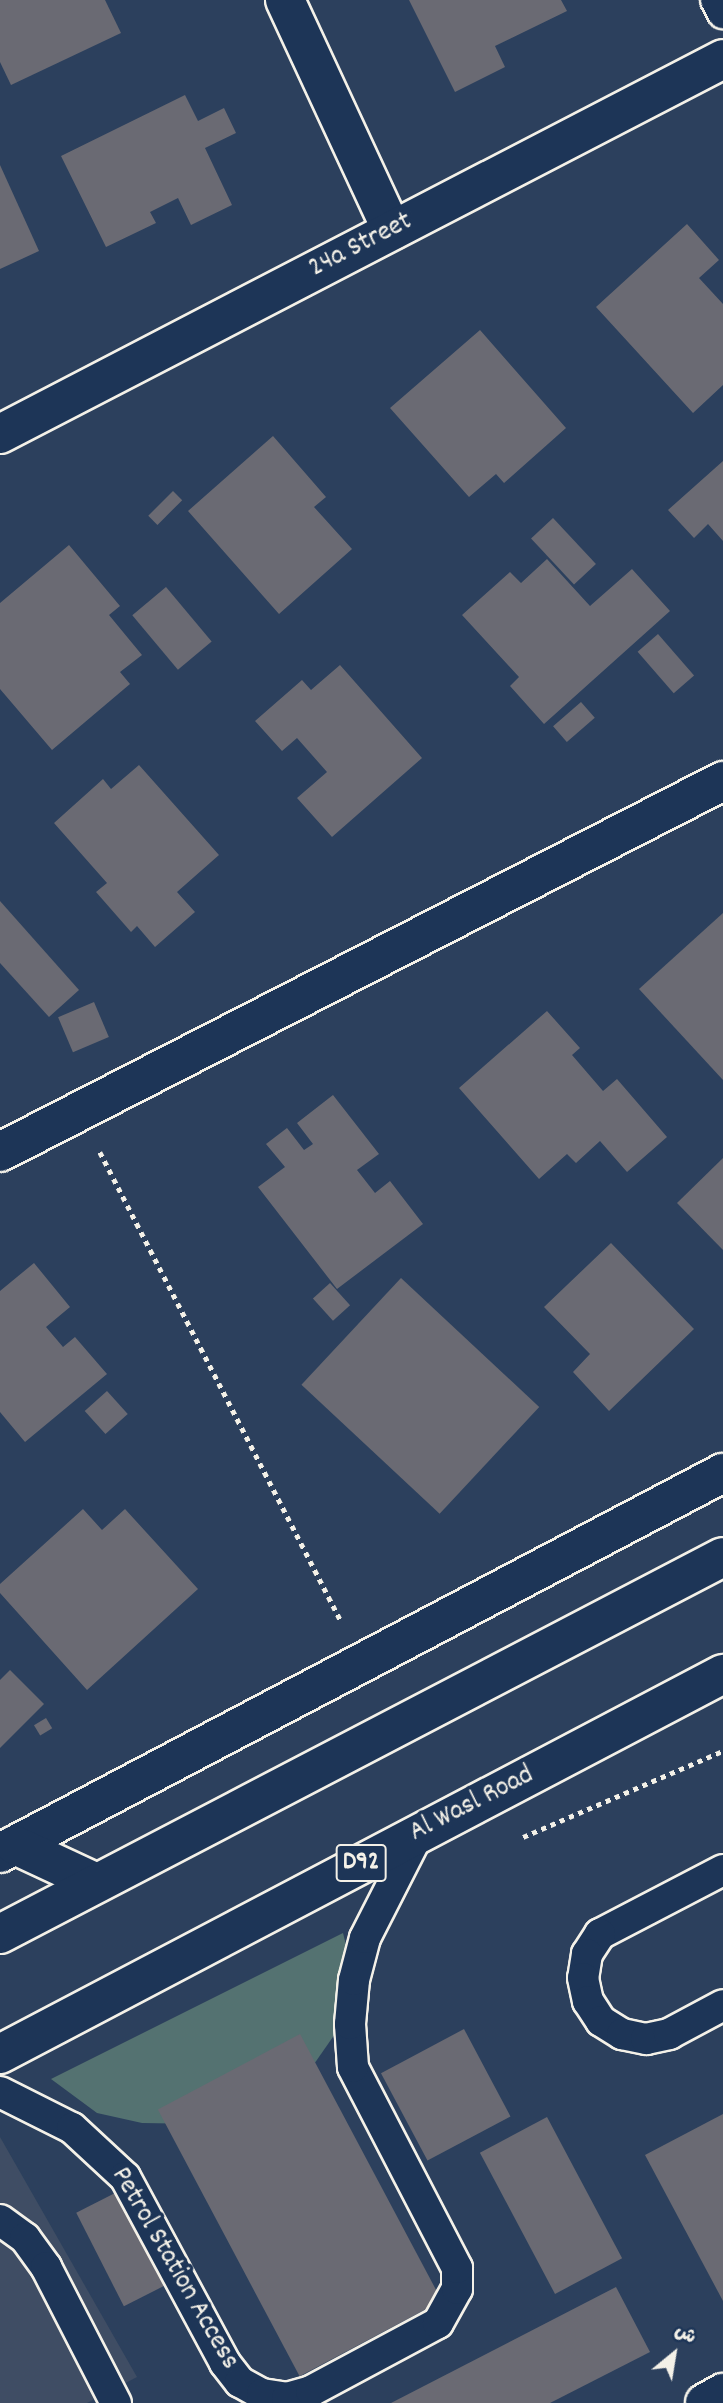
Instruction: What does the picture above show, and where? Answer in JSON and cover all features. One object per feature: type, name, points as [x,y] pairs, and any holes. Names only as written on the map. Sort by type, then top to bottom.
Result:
[{"type":"street","points":[[285,0],[392,230]]},
{"type":"street","name":"24a Street","points":[[0,433],[723,59]]},
{"type":"street","points":[[0,1152],[723,781]]},
{"type":"street","points":[[7,1849],[363,1665],[723,1473]]},
{"type":"street","points":[[0,1934],[723,1557]]},
{"type":"street","name":"Al Wasl Road","points":[[0,2054],[419,1832],[713,1683]]},
{"type":"street","points":[[7,1849],[97,1882]]},
{"type":"street","points":[[705,2403],[723,2393]]},
{"type":"lane","points":[[716,0],[723,13]]},
{"type":"lane","name":"Petrol Station Access","points":[[0,2092],[72,2128],[125,2177],[225,2363],[240,2382],[262,2395],[287,2398],[311,2391],[438,2323],[457,2289],[457,2268],[354,2067],[350,2024],[354,1980],[365,1938],[419,1832]]},
{"type":"lane","points":[[723,1871],[600,1934],[587,1954],[583,1978],[588,2001],[601,2021],[622,2034],[646,2039],[669,2034],[723,2005]]},
{"type":"lane","points":[[0,2220],[25,2238],[47,2267],[116,2403]]},
{"type":"path","points":[[79,1111],[363,1665]]},
{"type":"shaded area","points":[[0,2137],[137,2377],[87,2403],[0,2403]]},
{"type":"green space","points":[[343,1933],[352,1969],[344,2021],[312,2067],[205,2124],[142,2123],[97,2113],[51,2079]]},
{"type":"building","points":[[0,0],[105,0],[121,33],[11,85],[0,62]]},
{"type":"building","points":[[409,0],[561,0],[567,11],[495,46],[505,67],[455,92]]},
{"type":"building","points":[[185,95],[198,121],[224,108],[236,133],[205,148],[232,205],[191,225],[178,198],[150,212],[156,223],[106,247],[61,156]]},
{"type":"building","points":[[0,165],[39,251],[0,269]]},
{"type":"building","points":[[687,224],[719,260],[699,278],[723,304],[723,385],[693,413],[596,307]]},
{"type":"building","points":[[480,330],[566,428],[504,483],[496,474],[469,497],[390,408]]},
{"type":"building","points":[[273,436],[326,497],[314,507],[352,549],[279,614],[188,511]]},
{"type":"building","points":[[723,461],[723,541],[708,524],[694,538],[668,510]]},
{"type":"building","points":[[173,491],[182,500],[157,525],[148,516]]},
{"type":"building","points":[[553,518],[596,564],[574,585],[531,538]]},
{"type":"building","points":[[69,545],[120,606],[109,615],[142,655],[120,672],[130,684],[52,750],[0,689],[0,603]]},
{"type":"building","points":[[547,559],[590,606],[632,569],[670,611],[544,724],[510,686],[519,677],[462,615],[510,572],[521,583]]},
{"type":"building","points":[[166,587],[212,641],[178,670],[132,615]]},
{"type":"building","points":[[658,634],[694,676],[674,693],[638,652]]},
{"type":"building","points":[[340,665],[422,758],[332,837],[297,798],[327,772],[297,738],[282,751],[255,721],[302,680],[311,690]]},
{"type":"building","points":[[581,702],[595,718],[567,742],[553,726]]},
{"type":"building","points":[[139,765],[219,855],[177,892],[195,912],[155,947],[137,926],[131,932],[96,892],[107,883],[54,823],[103,779],[111,789]]},
{"type":"building","points":[[0,901],[79,990],[49,1017],[0,963]]},
{"type":"building","points":[[723,913],[723,1080],[639,989]]},
{"type":"building","points":[[94,1002],[109,1037],[73,1052],[58,1017]]},
{"type":"building","points":[[547,1011],[580,1048],[572,1055],[603,1091],[617,1079],[667,1137],[627,1172],[600,1141],[576,1163],[567,1154],[539,1179],[459,1088]]},
{"type":"building","points":[[333,1095],[379,1154],[357,1170],[375,1193],[390,1181],[423,1224],[337,1289],[258,1187],[285,1167],[266,1144],[287,1128],[304,1150],[313,1144],[297,1123]]},
{"type":"building","points":[[723,1158],[723,1250],[677,1203]]},
{"type":"building","points":[[611,1243],[694,1329],[609,1411],[573,1372],[590,1354],[544,1307]]},
{"type":"building","points":[[34,1263],[70,1307],[46,1327],[63,1347],[75,1337],[107,1374],[25,1442],[0,1412],[0,1291]]},
{"type":"building","points":[[401,1278],[539,1407],[440,1514],[301,1385]]},
{"type":"building","points":[[330,1283],[350,1305],[333,1321],[313,1298]]},
{"type":"building","points":[[107,1391],[128,1414],[105,1434],[85,1411]]},
{"type":"building","points":[[83,1509],[102,1530],[125,1509],[198,1589],[87,1690],[0,1593],[0,1584]]},
{"type":"building","points":[[10,1670],[44,1704],[0,1748],[0,1680]]},
{"type":"building","points":[[46,1718],[52,1728],[40,1735],[34,1725]]},
{"type":"building","points":[[464,2029],[510,2116],[427,2161],[381,2073]]},
{"type":"building","points":[[300,2034],[442,2301],[300,2376],[158,2110]]},
{"type":"building","points":[[723,2114],[723,2301],[645,2155]]},
{"type":"building","points":[[547,2117],[622,2258],[555,2294],[480,2153]]},
{"type":"building","points":[[119,2191],[167,2285],[124,2306],[76,2213]]},
{"type":"building","points":[[616,2287],[650,2352],[550,2403],[391,2403]]}]
